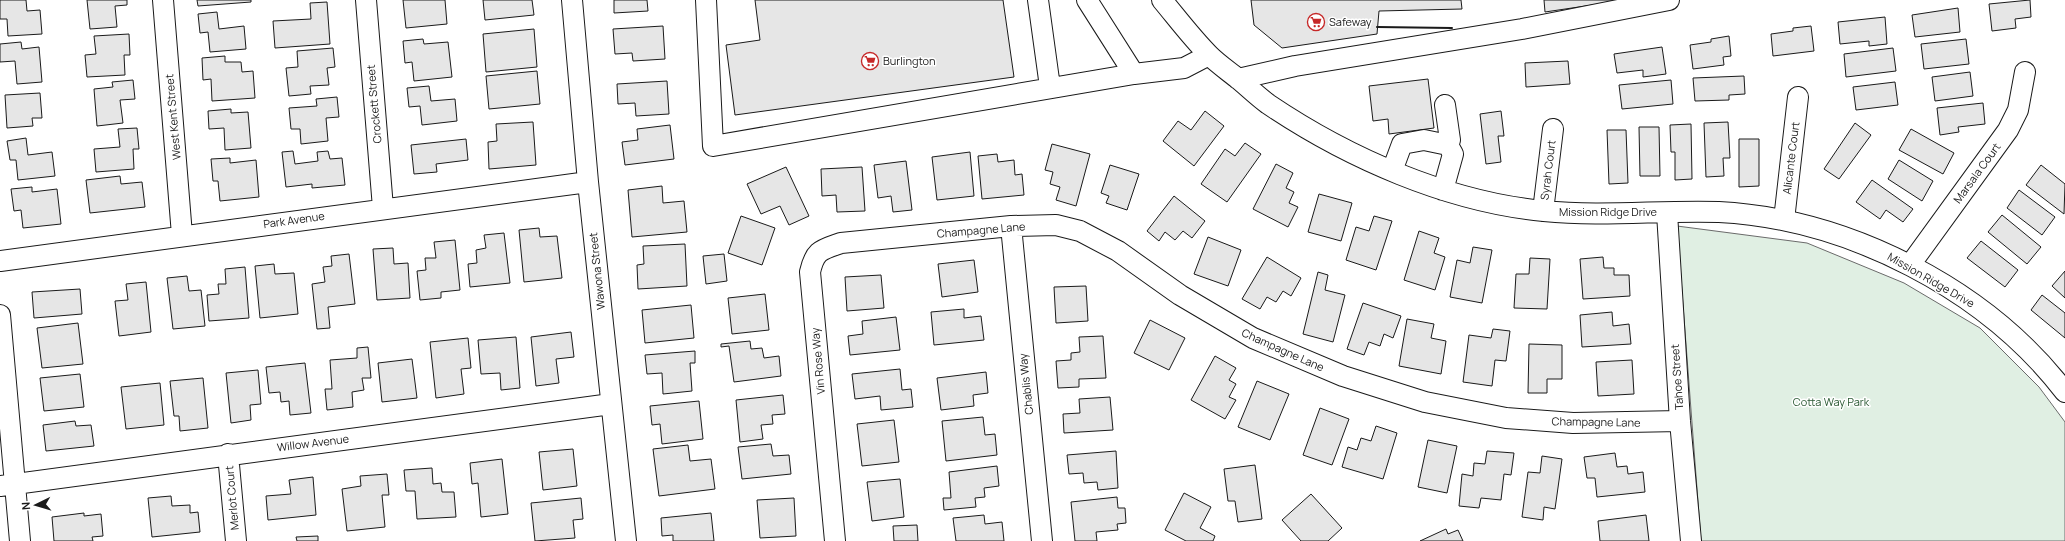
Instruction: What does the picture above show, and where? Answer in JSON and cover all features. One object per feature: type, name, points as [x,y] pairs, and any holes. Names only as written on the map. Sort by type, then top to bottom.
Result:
[{"type":"street","name":"West Kent Street","points":[[164,0],[182,235]]},
{"type":"street","name":"Crockett Street","points":[[366,0],[383,208]]},
{"type":"street","name":"Wawona Street","points":[[572,0],[588,182],[626,541]]},
{"type":"street","points":[[706,0],[713,146],[1050,87],[1184,68],[1209,55]]},
{"type":"street","points":[[1038,0],[1050,87]]},
{"type":"street","points":[[1087,0],[1134,74]]},
{"type":"street","name":"Mission Ridge Drive","points":[[1162,0],[1209,55],[1274,107],[1351,153],[1392,171],[1421,183],[1471,198],[1543,211],[1720,212],[1784,220],[1841,236],[1910,265],[1976,305],[2061,380]]},
{"type":"street","points":[[1238,79],[1295,66],[1522,29],[1669,0]]},
{"type":"street","name":"Marsala Court","points":[[1910,265],[2008,130],[2018,110],[2025,72]]},
{"type":"street","name":"Alicante Court","points":[[1784,220],[1798,97]]},
{"type":"street","points":[[1443,190],[1453,154],[1448,145],[1450,140],[1445,105]]},
{"type":"street","name":"Syrah Court","points":[[1543,211],[1553,129]]},
{"type":"street","points":[[1392,171],[1402,144],[1424,140],[1448,145]]},
{"type":"street","name":"Park Avenue","points":[[0,261],[182,235],[588,182]]},
{"type":"street","name":"Tahoe Street","points":[[1667,212],[1680,421],[1691,541]]},
{"type":"street","name":"Champagne Lane","points":[[885,239],[1011,226],[1056,225],[1080,231],[1118,250],[1180,295],[1252,338],[1343,376],[1425,402],[1506,418],[1574,423],[1680,421]]},
{"type":"street","name":"Chablis Way","points":[[1011,226],[1042,541]]},
{"type":"street","name":"Vin Rose Way","points":[[835,541],[810,272],[813,257],[820,250],[841,243],[885,239]]},
{"type":"street","points":[[0,315],[8,485],[20,541]]},
{"type":"street","name":"Willow Avenue","points":[[8,485],[228,454],[611,404]]},
{"type":"street","name":"Merlot Court","points":[[228,454],[236,541]]},
{"type":"green space","name":"Cotta Way Park","points":[[1677,226],[1807,243],[1904,283],[1980,328],[2039,387],[2065,422],[2065,541],[1701,541]]},
{"type":"building","points":[[0,0],[26,0],[27,11],[40,10],[42,34],[8,36],[7,19],[0,19]]},
{"type":"building","points":[[87,0],[127,0],[127,5],[115,6],[117,27],[90,29]]},
{"type":"building","points":[[197,0],[251,0],[251,2],[198,6]]},
{"type":"building","points":[[403,0],[445,0],[447,24],[406,28]]},
{"type":"building","points":[[483,0],[532,0],[534,15],[485,20]]},
{"type":"building","points":[[614,0],[647,0],[648,11],[614,13]]},
{"type":"building","name":"Burlington","points":[[755,0],[1003,0],[1014,77],[735,115],[726,45],[760,40]]},
{"type":"building","name":"Safeway","points":[[1251,0],[1461,0],[1462,9],[1379,11],[1377,34],[1282,48],[1254,25]]},
{"type":"building","points":[[1544,0],[1626,0],[1545,12]]},
{"type":"building","points":[[2030,0],[2031,17],[2015,19],[2016,28],[1992,31],[1989,4]]},
{"type":"building","points":[[327,2],[330,44],[275,48],[273,21],[311,19],[310,3]]},
{"type":"building","points":[[1958,8],[1960,32],[1915,37],[1912,15]]},
{"type":"building","points":[[217,12],[219,29],[244,26],[246,49],[210,52],[208,32],[200,33],[198,14]]},
{"type":"building","points":[[1885,17],[1887,44],[1869,46],[1869,41],[1840,44],[1838,22]]},
{"type":"building","points":[[663,26],[665,59],[633,61],[632,53],[615,54],[613,29]]},
{"type":"building","points":[[1811,26],[1814,51],[1773,56],[1771,34],[1793,31],[1793,28]]},
{"type":"building","points":[[534,29],[537,67],[486,72],[483,34]]},
{"type":"building","points":[[129,34],[130,55],[124,55],[125,75],[87,77],[85,55],[96,54],[94,36]]},
{"type":"building","points":[[1729,36],[1731,56],[1723,57],[1724,65],[1693,69],[1690,45],[1711,42],[1711,39]]},
{"type":"building","points":[[423,39],[424,44],[448,42],[452,77],[414,81],[412,62],[405,63],[403,41]]},
{"type":"building","points":[[1966,39],[1969,64],[1924,69],[1921,44]]},
{"type":"building","points":[[21,42],[22,49],[39,47],[42,82],[17,84],[15,61],[0,62],[0,44]]},
{"type":"building","points":[[1662,47],[1666,74],[1643,77],[1643,70],[1617,73],[1614,54]]},
{"type":"building","points":[[333,48],[335,67],[327,68],[329,85],[310,86],[311,94],[289,96],[286,68],[298,67],[297,51]]},
{"type":"building","points":[[1893,48],[1896,71],[1846,77],[1844,54]]},
{"type":"building","points":[[225,56],[225,62],[241,62],[242,72],[253,71],[255,98],[212,101],[211,79],[203,80],[202,58]]},
{"type":"building","points":[[1568,61],[1570,84],[1526,87],[1525,63]]},
{"type":"building","points":[[537,71],[540,104],[489,109],[486,76]]},
{"type":"building","points":[[1970,72],[1973,96],[1935,101],[1932,77]]},
{"type":"building","points":[[1744,76],[1745,94],[1729,95],[1729,100],[1695,101],[1693,78]]},
{"type":"building","points":[[1428,79],[1434,128],[1389,134],[1388,119],[1373,121],[1369,86]]},
{"type":"building","points":[[133,80],[135,99],[120,100],[123,123],[97,126],[94,89],[113,87],[112,82]]},
{"type":"building","points":[[1671,80],[1673,104],[1622,109],[1619,85]]},
{"type":"building","points":[[667,81],[669,114],[636,116],[635,103],[618,104],[617,84]]},
{"type":"building","points":[[1895,82],[1898,105],[1856,110],[1853,87]]},
{"type":"building","points":[[429,86],[431,101],[455,99],[457,121],[422,125],[420,106],[409,107],[407,88]]},
{"type":"building","points":[[40,93],[42,118],[32,118],[33,126],[7,128],[5,95]]},
{"type":"building","points":[[337,97],[339,117],[326,118],[328,141],[301,144],[300,129],[291,129],[289,108],[317,106],[316,99]]},
{"type":"building","points":[[1983,103],[1985,124],[1958,127],[1959,132],[1940,135],[1937,108]]},
{"type":"building","points":[[231,109],[231,113],[248,112],[251,148],[225,150],[224,128],[209,129],[208,111]]},
{"type":"building","points":[[1205,111],[1224,126],[1194,166],[1163,141],[1178,121],[1191,130]]},
{"type":"building","points":[[1501,111],[1504,136],[1498,136],[1501,162],[1486,164],[1480,114]]},
{"type":"building","points":[[533,122],[536,165],[489,169],[488,142],[497,141],[496,124]]},
{"type":"building","points":[[1728,122],[1730,158],[1723,158],[1724,176],[1706,177],[1704,123]]},
{"type":"building","points":[[1855,123],[1871,135],[1839,179],[1824,169]]},
{"type":"building","points":[[1691,124],[1692,179],[1675,180],[1675,152],[1671,152],[1670,125]]},
{"type":"building","points":[[670,125],[674,159],[625,165],[622,142],[638,140],[637,129]]},
{"type":"building","points":[[1639,127],[1659,127],[1660,176],[1640,176]]},
{"type":"building","points":[[137,128],[139,149],[133,149],[134,169],[96,172],[94,149],[120,147],[118,129]]},
{"type":"building","points":[[1911,129],[1954,153],[1943,174],[1899,150]]},
{"type":"building","points":[[1607,130],[1626,130],[1628,183],[1609,184]]},
{"type":"building","points":[[26,138],[28,155],[52,152],[55,176],[18,180],[16,160],[10,160],[7,141]]},
{"type":"building","points":[[466,139],[468,160],[436,164],[437,172],[414,174],[411,145]]},
{"type":"building","points":[[1739,139],[1759,139],[1759,186],[1739,187]]},
{"type":"building","points":[[1245,143],[1261,154],[1227,202],[1201,184],[1225,149],[1235,156]]},
{"type":"building","points":[[1052,144],[1090,154],[1076,206],[1056,200],[1060,187],[1050,184],[1053,172],[1045,170]]},
{"type":"building","points":[[293,151],[295,164],[318,161],[317,152],[328,151],[330,159],[342,158],[345,185],[312,188],[312,184],[286,187],[282,152]]},
{"type":"building","points":[[970,152],[974,196],[937,200],[932,157]]},
{"type":"building","points":[[997,154],[998,162],[1014,160],[1015,175],[1022,174],[1024,195],[982,199],[978,156]]},
{"type":"building","points":[[230,158],[230,163],[256,160],[259,197],[220,201],[218,181],[213,181],[211,159]]},
{"type":"building","points":[[1899,160],[1933,181],[1922,201],[1888,179]]},
{"type":"building","points":[[906,161],[912,210],[893,212],[891,196],[878,198],[874,165]]},
{"type":"building","points":[[1276,164],[1293,173],[1286,188],[1294,192],[1289,203],[1298,207],[1288,227],[1253,209]]},
{"type":"building","points":[[1110,165],[1139,174],[1127,210],[1106,203],[1109,196],[1101,193]]},
{"type":"building","points":[[2041,165],[2065,184],[2064,214],[2026,185]]},
{"type":"building","points":[[786,167],[809,216],[789,225],[780,206],[761,214],[747,184]]},
{"type":"building","points":[[862,167],[865,211],[837,212],[836,195],[822,196],[821,169]]},
{"type":"building","points":[[120,176],[121,184],[142,182],[145,207],[90,213],[86,180]]},
{"type":"building","points":[[1872,180],[1913,209],[1903,222],[1886,210],[1880,219],[1856,202]]},
{"type":"building","points":[[662,186],[663,203],[684,201],[687,232],[632,237],[628,190]]},
{"type":"building","points":[[32,187],[32,192],[57,189],[61,224],[23,228],[21,210],[14,211],[11,189]]},
{"type":"building","points":[[2019,190],[2055,217],[2042,235],[2007,208]]},
{"type":"building","points":[[1319,194],[1352,203],[1341,241],[1308,232]]},
{"type":"building","points":[[1174,196],[1205,221],[1192,238],[1183,231],[1175,240],[1165,232],[1159,241],[1147,231]]},
{"type":"building","points":[[2002,215],[2041,247],[2027,264],[1988,232]]},
{"type":"building","points":[[741,216],[775,228],[762,265],[728,253]]},
{"type":"building","points":[[1374,216],[1392,221],[1376,270],[1346,260],[1356,227],[1369,231]]},
{"type":"building","points":[[539,228],[540,237],[557,236],[562,278],[524,282],[519,230]]},
{"type":"building","points":[[1419,231],[1439,238],[1434,253],[1445,257],[1435,290],[1404,280]]},
{"type":"building","points":[[504,233],[510,283],[470,287],[468,264],[477,263],[476,250],[486,248],[484,235]]},
{"type":"building","points":[[1208,237],[1241,250],[1228,286],[1194,274]]},
{"type":"building","points":[[455,240],[460,290],[441,292],[441,298],[420,300],[417,271],[426,270],[425,258],[436,258],[434,242]]},
{"type":"building","points":[[1981,241],[2018,270],[2005,287],[1967,258]]},
{"type":"building","points":[[685,244],[687,286],[638,289],[637,265],[644,264],[643,246]]},
{"type":"building","points":[[1473,247],[1492,250],[1482,303],[1450,297],[1457,260],[1470,263]]},
{"type":"building","points":[[393,248],[394,264],[408,263],[410,298],[377,300],[373,249]]},
{"type":"building","points":[[349,254],[355,304],[328,307],[330,328],[317,329],[312,284],[325,282],[323,267],[332,266],[331,256]]},
{"type":"building","points":[[724,254],[727,281],[706,284],[703,256]]},
{"type":"building","points":[[1267,257],[1301,278],[1291,296],[1283,291],[1276,302],[1267,297],[1260,309],[1242,299]]},
{"type":"building","points":[[1603,257],[1604,268],[1614,268],[1614,275],[1629,275],[1630,296],[1583,299],[1580,259]]},
{"type":"building","points":[[1530,258],[1550,259],[1547,309],[1514,308],[1516,274],[1529,274]]},
{"type":"building","points":[[974,260],[978,292],[942,297],[938,264]]},
{"type":"building","points":[[274,264],[275,274],[294,273],[298,314],[260,318],[255,266]]},
{"type":"building","points":[[245,267],[249,318],[209,321],[207,295],[219,294],[218,284],[226,284],[225,269]]},
{"type":"building","points":[[2065,271],[2065,298],[2052,286]]},
{"type":"building","points":[[1318,272],[1328,275],[1325,290],[1345,295],[1333,342],[1303,334]]},
{"type":"building","points":[[881,275],[884,308],[847,311],[845,277]]},
{"type":"building","points":[[187,276],[189,291],[201,290],[205,326],[173,329],[167,278]]},
{"type":"building","points":[[146,282],[151,332],[119,336],[115,301],[128,300],[126,284]]},
{"type":"building","points":[[1086,286],[1088,321],[1056,323],[1054,287]]},
{"type":"building","points":[[80,289],[82,314],[34,318],[32,292]]},
{"type":"building","points":[[765,294],[769,330],[732,334],[728,298]]},
{"type":"building","points":[[2042,295],[2065,313],[2065,338],[2031,310]]},
{"type":"building","points":[[1363,303],[1401,316],[1393,338],[1384,334],[1380,346],[1369,342],[1364,355],[1347,349]]},
{"type":"building","points":[[691,305],[694,338],[645,343],[642,310]]},
{"type":"building","points":[[964,309],[964,318],[981,316],[984,340],[934,345],[931,312]]},
{"type":"building","points":[[1612,312],[1613,326],[1629,324],[1631,344],[1582,347],[1580,315]]},
{"type":"building","points":[[896,317],[900,350],[850,355],[848,336],[863,334],[862,321]]},
{"type":"building","points":[[1407,319],[1434,324],[1431,338],[1446,341],[1441,374],[1399,366]]},
{"type":"building","points":[[1150,320],[1185,338],[1169,370],[1134,353]]},
{"type":"building","points":[[78,323],[83,364],[42,368],[37,328]]},
{"type":"building","points":[[1493,329],[1510,331],[1506,361],[1495,360],[1492,386],[1463,382],[1469,335],[1491,338]]},
{"type":"building","points":[[571,332],[574,357],[556,359],[559,383],[536,386],[531,337]]},
{"type":"building","points":[[1103,336],[1106,378],[1079,379],[1079,387],[1058,388],[1056,361],[1071,360],[1071,353],[1080,352],[1079,337]]},
{"type":"building","points":[[516,337],[520,388],[501,390],[500,373],[481,374],[478,340]]},
{"type":"building","points":[[468,338],[471,368],[461,369],[464,394],[436,398],[430,342]]},
{"type":"building","points":[[750,341],[751,349],[762,348],[764,358],[779,356],[781,376],[734,382],[729,346],[721,347],[721,344]]},
{"type":"building","points":[[1529,344],[1562,345],[1562,379],[1547,379],[1547,393],[1528,393]]},
{"type":"building","points":[[368,347],[371,378],[362,378],[364,390],[352,392],[353,407],[327,410],[325,389],[332,389],[330,360],[357,358],[357,348]]},
{"type":"building","points":[[695,351],[695,363],[690,363],[692,391],[663,394],[662,373],[647,374],[645,355]]},
{"type":"building","points":[[1215,356],[1236,368],[1229,380],[1236,384],[1229,397],[1236,400],[1225,419],[1191,400]]},
{"type":"building","points":[[412,359],[417,398],[382,402],[378,363]]},
{"type":"building","points":[[1632,360],[1634,394],[1598,396],[1596,362]]},
{"type":"building","points":[[305,363],[311,413],[290,415],[289,401],[281,402],[280,392],[269,393],[266,367]]},
{"type":"building","points":[[900,369],[902,390],[911,389],[913,407],[881,410],[880,396],[855,399],[852,374]]},
{"type":"building","points":[[258,370],[261,404],[250,405],[251,420],[231,423],[226,373]]},
{"type":"building","points":[[986,372],[988,393],[973,395],[974,406],[941,410],[937,378]]},
{"type":"building","points":[[80,374],[84,407],[44,411],[40,378]]},
{"type":"building","points":[[203,378],[208,428],[180,431],[179,416],[174,416],[170,381]]},
{"type":"building","points":[[1257,381],[1289,394],[1270,440],[1238,427]]},
{"type":"building","points":[[160,383],[164,425],[126,429],[121,387]]},
{"type":"building","points":[[783,395],[785,414],[772,415],[773,424],[761,425],[763,439],[740,442],[736,400]]},
{"type":"building","points":[[1110,397],[1113,430],[1064,433],[1063,414],[1080,413],[1079,399]]},
{"type":"building","points":[[699,401],[703,439],[662,444],[660,424],[652,425],[650,406]]},
{"type":"building","points":[[1320,408],[1349,419],[1332,465],[1303,455]]},
{"type":"building","points":[[983,417],[985,435],[995,434],[997,455],[946,461],[942,421]]},
{"type":"building","points":[[894,420],[899,462],[862,466],[857,424]]},
{"type":"building","points":[[75,421],[76,426],[91,425],[94,446],[46,451],[43,425]]},
{"type":"building","points":[[1376,426],[1397,433],[1383,479],[1342,467],[1348,447],[1357,450],[1361,438],[1371,441]]},
{"type":"building","points":[[1428,440],[1457,446],[1447,493],[1418,487]]},
{"type":"building","points":[[771,444],[773,456],[789,455],[791,474],[742,479],[738,447]]},
{"type":"building","points":[[688,445],[690,461],[711,459],[715,489],[659,496],[653,449]]},
{"type":"building","points":[[573,449],[577,486],[543,490],[539,452]]},
{"type":"building","points":[[1116,451],[1118,488],[1098,490],[1097,482],[1084,483],[1083,473],[1069,474],[1067,455]]},
{"type":"building","points":[[1487,451],[1514,453],[1511,475],[1504,474],[1501,500],[1481,498],[1479,508],[1459,506],[1462,474],[1473,476],[1474,463],[1485,464]]},
{"type":"building","points":[[1615,453],[1617,467],[1627,466],[1628,474],[1643,472],[1645,492],[1597,497],[1595,478],[1587,478],[1584,457]]},
{"type":"building","points":[[1542,456],[1562,459],[1555,509],[1544,507],[1543,520],[1522,517],[1528,472],[1540,473]]},
{"type":"building","points":[[502,459],[508,514],[481,517],[478,483],[472,484],[470,463]]},
{"type":"building","points":[[1255,465],[1262,519],[1238,522],[1235,501],[1228,501],[1224,469]]},
{"type":"building","points":[[997,466],[999,486],[984,488],[985,497],[975,498],[976,507],[944,510],[943,498],[951,498],[949,472]]},
{"type":"building","points":[[432,468],[433,484],[441,483],[442,492],[454,492],[456,517],[417,519],[415,491],[406,491],[404,470]]},
{"type":"building","points":[[387,474],[389,495],[382,495],[385,527],[347,531],[342,489],[361,486],[360,476]]},
{"type":"building","points":[[313,477],[316,515],[268,520],[266,496],[291,494],[289,480]]},
{"type":"building","points":[[900,479],[904,517],[872,521],[867,482]]},
{"type":"building","points":[[1184,493],[1211,507],[1200,528],[1215,536],[1213,541],[1186,541],[1165,530]]},
{"type":"building","points":[[1311,494],[1342,528],[1328,541],[1301,541],[1282,520]]},
{"type":"building","points":[[171,496],[172,506],[190,505],[190,513],[198,512],[200,532],[152,537],[148,498]]},
{"type":"building","points":[[1117,497],[1118,508],[1125,508],[1126,523],[1117,524],[1118,530],[1096,532],[1097,541],[1075,541],[1071,502]]},
{"type":"building","points":[[581,498],[583,519],[573,520],[575,538],[535,541],[531,503]]},
{"type":"building","points":[[794,498],[796,536],[760,538],[757,500]]},
{"type":"building","points":[[84,513],[84,516],[101,514],[103,536],[92,537],[93,541],[54,541],[52,517]]},
{"type":"building","points":[[711,513],[714,541],[673,541],[673,535],[662,536],[661,518]]},
{"type":"building","points":[[984,515],[985,524],[1002,522],[1004,541],[956,541],[953,518]]},
{"type":"building","points":[[1646,515],[1649,541],[1600,541],[1598,521]]},
{"type":"building","points":[[917,525],[918,541],[894,541],[893,526]]},
{"type":"building","points":[[1446,529],[1448,534],[1458,530],[1463,541],[1420,541]]},
{"type":"building","points":[[318,536],[318,541],[297,541],[296,537]]},
{"type":"wall","points":[[1377,27],[1452,28]]},
{"type":"place","name":"Safeway","points":[[1316,22]]},
{"type":"place","name":"Burlington","points":[[870,61]]}]
